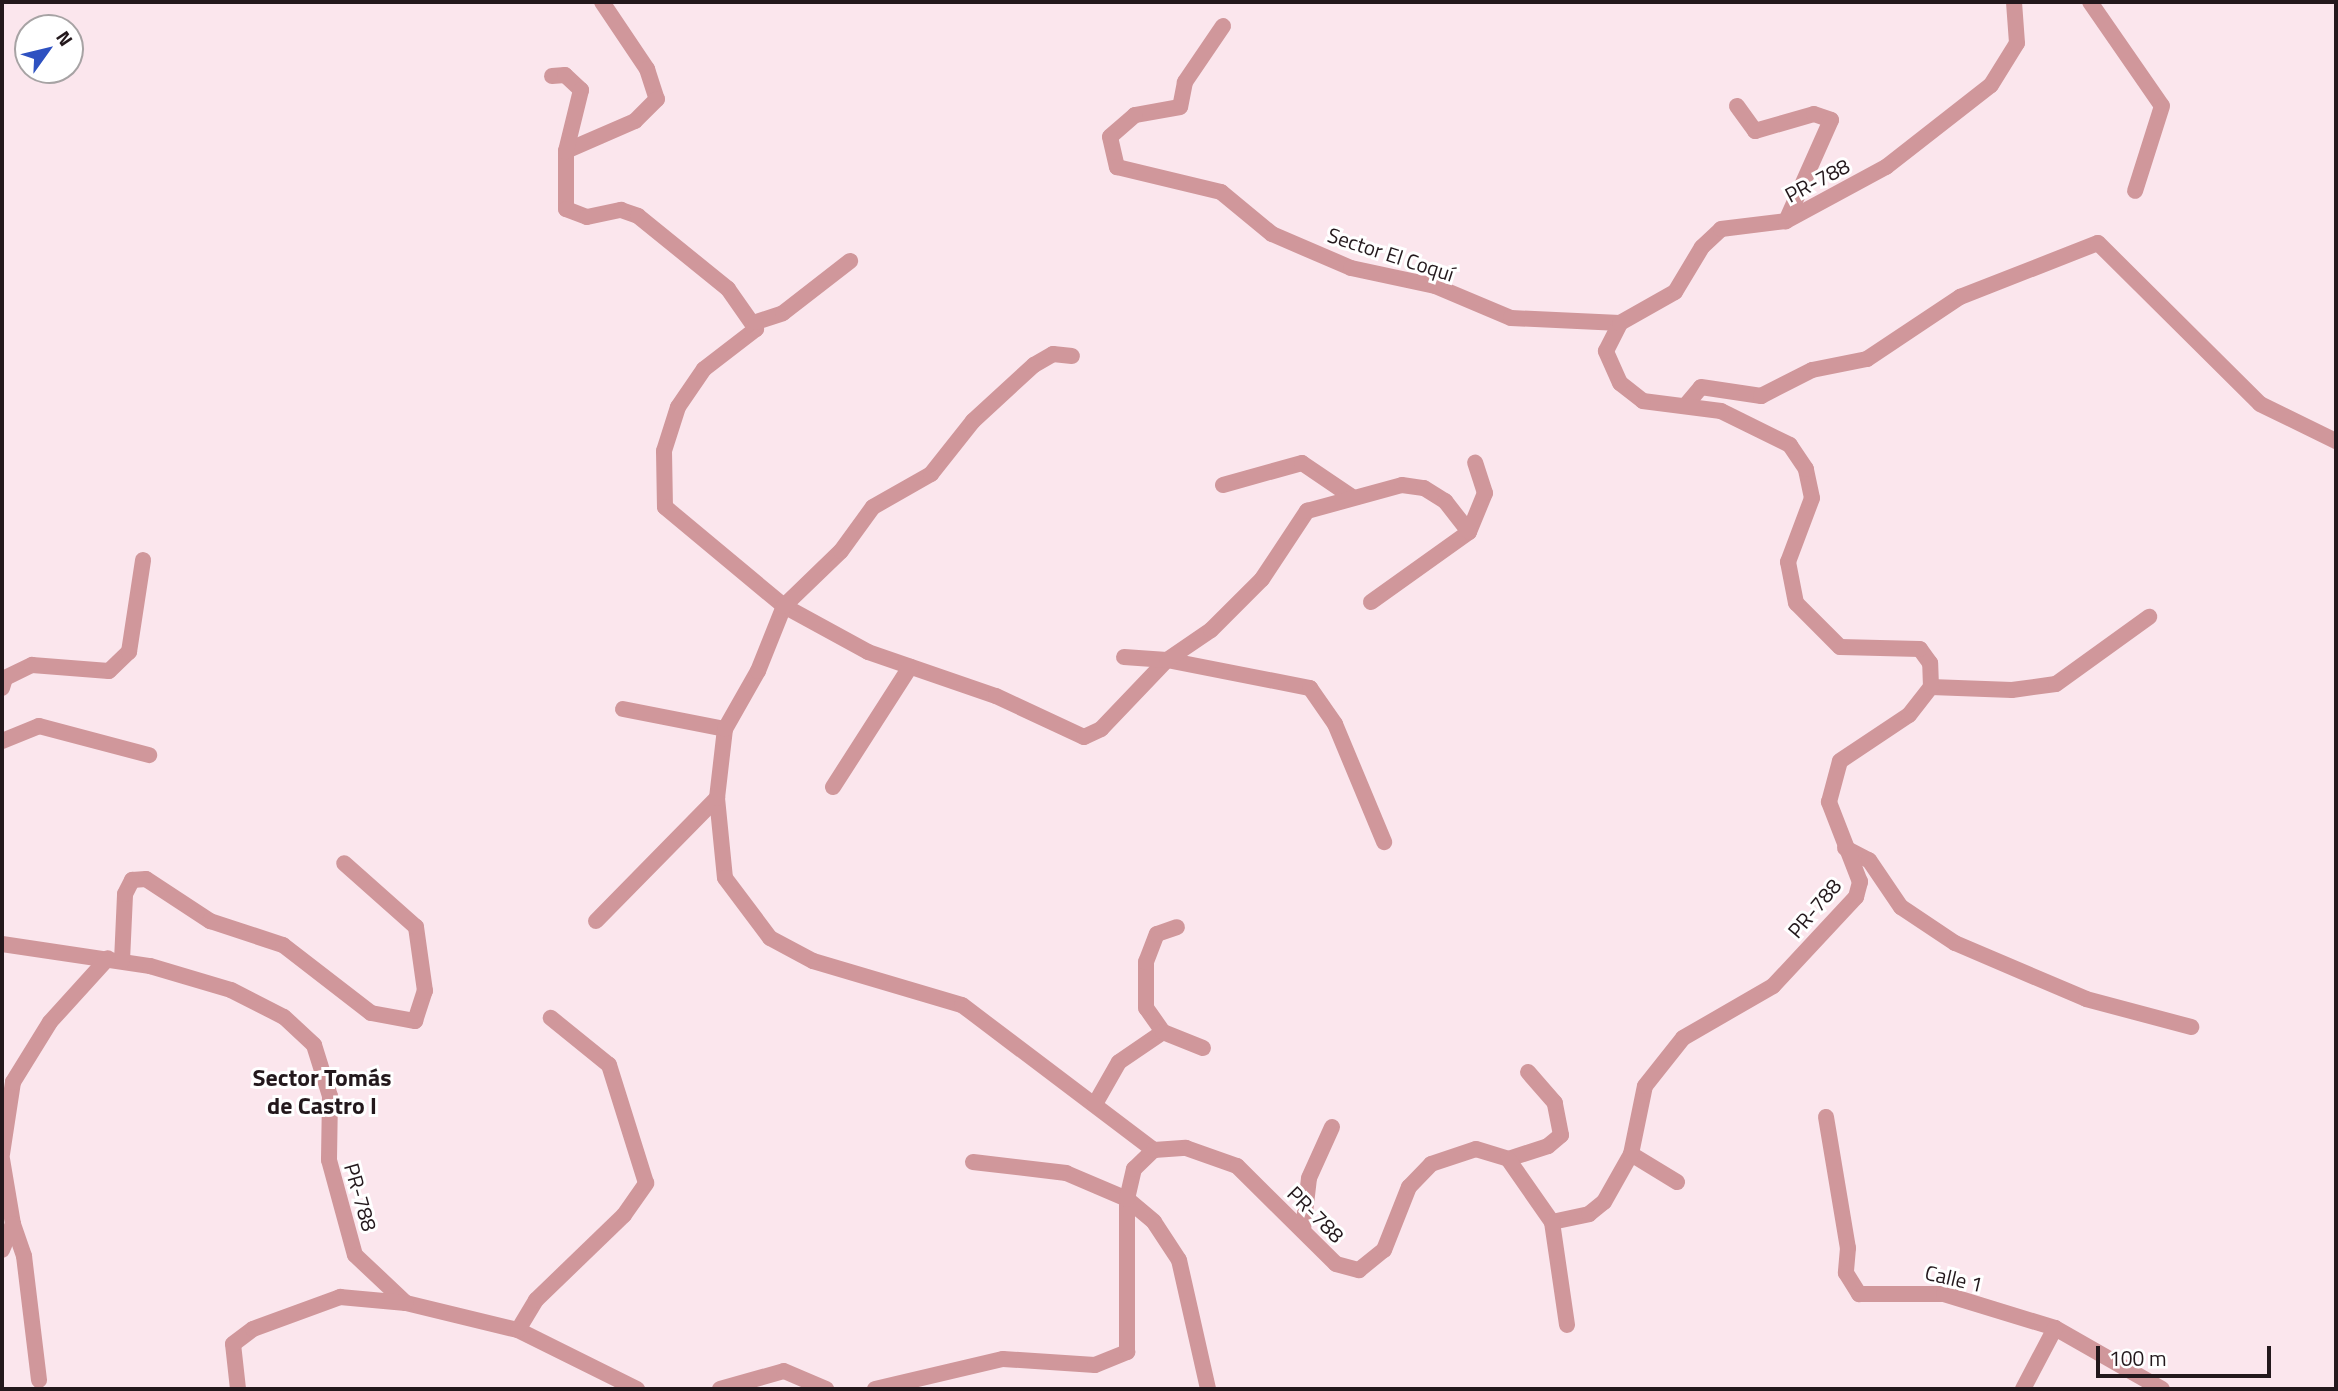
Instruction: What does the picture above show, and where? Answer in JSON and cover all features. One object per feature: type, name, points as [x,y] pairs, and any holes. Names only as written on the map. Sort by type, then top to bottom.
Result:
[{"type":"street","points":[[566,151],[635,121],[657,99],[647,69],[602,2]]},
{"type":"street","name":"PR-788","points":[[1620,323],[1675,292],[1702,247],[1721,229],[1786,221],[1886,167],[1991,85],[2017,43],[2014,2]]},
{"type":"street","points":[[2091,2],[2162,106],[2135,191]]},
{"type":"street","name":"Sector El Coquí","points":[[1223,26],[1185,82],[1180,107],[1135,115],[1110,137],[1117,167],[1221,192],[1272,234],[1351,268],[1435,286],[1511,318],[1620,323]]},
{"type":"street","points":[[552,76],[565,75],[581,90],[566,151],[566,209],[587,217],[621,211],[638,216],[728,289],[755,322],[756,329],[704,369],[678,407],[664,451],[665,507],[783,606],[868,652],[996,696],[1084,737],[1101,729],[1167,660],[1211,630],[1262,579],[1307,511],[1402,485],[1424,488],[1445,501],[1469,532]]},
{"type":"street","points":[[1737,106],[1745,125],[1755,131],[1814,114],[1831,120],[1786,221]]},
{"type":"street","points":[[1686,405],[1702,387],[1761,396],[1812,370],[1867,359],[1960,297],[2098,243],[2260,404],[2336,441]]},
{"type":"street","points":[[755,322],[783,313],[850,261]]},
{"type":"street","points":[[1620,323],[1606,351],[1620,383],[1643,401],[1721,411],[1790,445],[1806,469],[1812,498],[1788,562],[1796,603],[1840,648],[1920,649],[1930,663],[1931,687],[2012,690],[2056,684],[2149,617]]},
{"type":"street","points":[[875,1389],[1003,1359],[1115,1361],[1130,1340],[1123,1261],[1127,1199],[1134,1169],[1154,1150],[962,1005],[813,961],[769,938],[725,878],[717,798],[725,729],[758,671],[783,606],[841,551],[873,507],[931,474],[973,421],[1034,365],[1053,354],[1072,356]]},
{"type":"street","points":[[1223,485],[1302,463],[1352,497]]},
{"type":"street","points":[[1371,603],[1469,532],[1485,493],[1475,463]]},
{"type":"street","points":[[2,688],[5,678],[32,665],[109,671],[129,652],[143,560]]},
{"type":"street","points":[[1124,657],[1261,673],[1310,688],[1335,724],[1384,842]]},
{"type":"street","points":[[833,787],[909,667]]},
{"type":"street","name":"PR-788","points":[[1552,1222],[1589,1214],[1604,1202],[1631,1154],[1645,1086],[1683,1038],[1773,986],[1856,897],[1860,882],[1829,802],[1840,761],[1909,715],[1931,687]]},
{"type":"street","points":[[623,709],[725,729]]},
{"type":"street","points":[[2,741],[12,732],[39,726],[149,755]]},
{"type":"street","points":[[597,921],[717,798]]},
{"type":"street","points":[[1845,848],[1869,860],[1901,907],[1955,943],[2086,999],[2191,1027]]},
{"type":"street","points":[[39,1380],[24,1256],[13,1224],[2,1157],[13,1082],[50,1022],[115,960],[125,894],[132,880],[146,879],[210,921],[283,945],[371,1013],[415,1021],[425,990],[416,927],[344,863]]},
{"type":"street","points":[[1177,927],[1157,934],[1146,962],[1146,1008],[1163,1032],[1203,1048]]},
{"type":"street","name":"PR-788","points":[[2,944],[115,960],[231,990],[284,1017],[314,1045],[330,1096],[329,1160],[355,1255],[407,1303],[518,1330],[636,1389]]},
{"type":"street","points":[[518,1330],[536,1300],[624,1215],[646,1182],[609,1065],[551,1018]]},
{"type":"street","points":[[1095,1104],[1119,1062],[1163,1032]]},
{"type":"street","points":[[1528,1072],[1555,1103],[1560,1135],[1548,1146],[1508,1159],[1552,1222],[1567,1325]]},
{"type":"street","name":"Calle 1","points":[[1826,1117],[1848,1248],[1846,1273],[1858,1294],[1944,1294],[2055,1328],[2162,1389]]},
{"type":"street","points":[[1303,1230],[1309,1178],[1332,1127]]},
{"type":"street","name":"PR-788","points":[[1154,1150],[1186,1148],[1237,1166],[1336,1264],[1359,1270],[1384,1250],[1409,1187],[1431,1164],[1476,1149],[1508,1159]]},
{"type":"street","points":[[1631,1154],[1677,1182]]},
{"type":"street","points":[[973,1162],[1066,1173],[1127,1199],[1154,1222],[1179,1260],[1208,1389]]},
{"type":"street","points":[[2,1250],[13,1224]]},
{"type":"street","points":[[238,1389],[233,1344],[253,1329],[340,1297],[407,1303]]},
{"type":"street","points":[[2023,1389],[2055,1328]]},
{"type":"street","points":[[720,1389],[749,1385],[784,1371],[825,1389]]},
{"type":"district","name":"Sector Tomás de Castro I","points":[[322,1092]]}]
